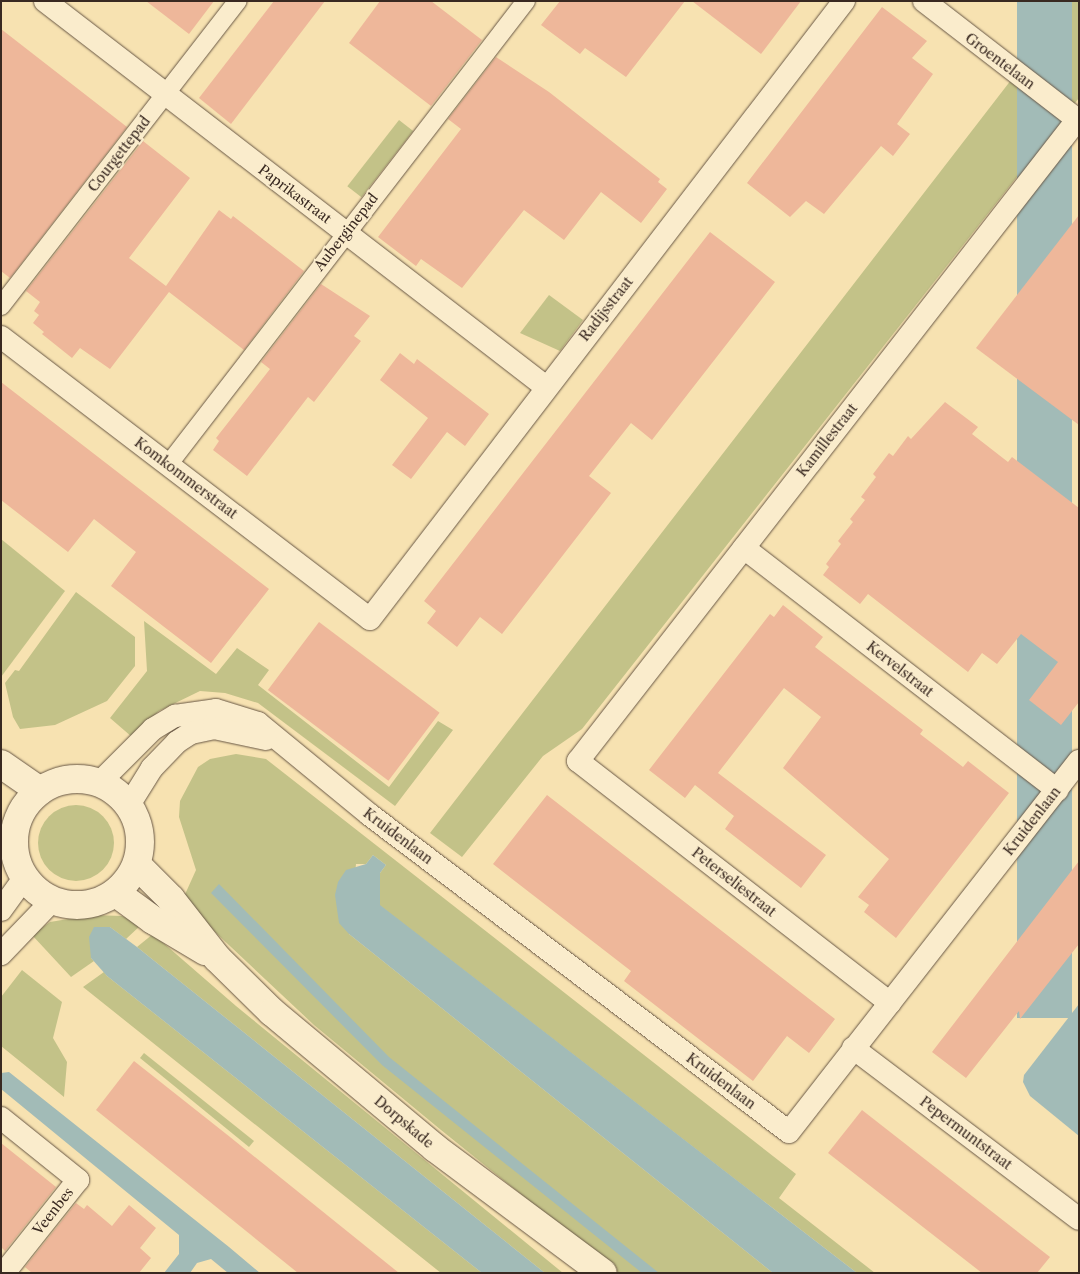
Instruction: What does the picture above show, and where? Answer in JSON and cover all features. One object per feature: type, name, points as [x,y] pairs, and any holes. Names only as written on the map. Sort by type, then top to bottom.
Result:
[{"type":"main road","points":[[1,764],[40,791]]},
{"type":"main road","points":[[75,779],[99,783],[116,792],[128,804],[139,828],[141,840],[137,865],[116,893],[91,904],[78,906],[52,900],[36,890],[18,867],[10,809],[40,791],[75,779]]},
{"type":"main road","name":"Dorpskade","points":[[137,865],[171,899],[217,958],[272,1012],[435,1148],[603,1273]]},
{"type":"main road","name":"Dorpskade","points":[[116,893],[153,920],[217,958]]},
{"type":"street","name":"Paprikastraat","points":[[45,1],[546,387]]},
{"type":"street","name":"Courgettepad","points":[[1,306],[238,1]]},
{"type":"street","name":"Auberginepad","points":[[168,464],[526,1]]},
{"type":"street","name":"Radijsstraat","points":[[370,619],[546,387],[844,1]]},
{"type":"street","name":"Groentelaan","points":[[924,1],[1078,120]]},
{"type":"street","name":"Kamillestraat","points":[[578,761],[1078,120]]},
{"type":"street","name":"Komkommerstraat","points":[[1,337],[370,619]]},
{"type":"street","name":"Kervelstraat","points":[[744,548],[1057,790]]},
{"type":"street","name":"Kruidenlaan","points":[[99,783],[154,728],[175,716],[198,710],[237,714],[258,723],[370,815],[788,1132],[1079,761]]},
{"type":"street","name":"Kruidenlaan","points":[[128,804],[152,768],[177,742],[191,733],[214,728],[279,742]]},
{"type":"street","name":"Peterseliestraat","points":[[578,761],[890,1003]]},
{"type":"street","points":[[1,910],[25,877]]},
{"type":"street","points":[[1,954],[52,900]]},
{"type":"street","name":"Pepermuntstraat","points":[[854,1048],[1079,1219]]},
{"type":"street","name":"Veenbes","points":[[1,1118],[78,1180],[4,1273]]},
{"type":"shaded area","points":[[1072,1],[1079,1],[1079,98],[582,729],[543,756],[462,857],[430,833]]},
{"type":"shaded area","points":[[399,120],[413,131],[361,197],[347,186]]},
{"type":"shaded area","points":[[549,295],[583,320],[560,351],[520,333]]},
{"type":"shaded area","points":[[1,539],[65,591],[1,677]]},
{"type":"shaded area","points":[[76,592],[135,637],[135,666],[107,701],[55,725],[20,729],[13,717],[5,683],[15,670],[19,671]]},
{"type":"shaded area","points":[[144,621],[216,674],[237,648],[269,670],[258,685],[389,787],[438,721],[453,730],[395,806],[258,703],[225,693],[200,691],[159,711],[132,737],[110,718],[147,671]]},
{"type":"shaded area","points":[[236,754],[266,759],[796,1174],[779,1198],[875,1273],[857,1273],[379,905],[380,873],[386,865],[373,855],[366,864],[356,864],[349,934],[773,1273],[619,1273],[441,1130],[314,1025],[182,901],[196,870],[179,817],[180,801],[198,767],[210,759]]},
{"type":"shaded area","points":[[76,805],[91,808],[103,816],[111,828],[114,843],[111,858],[103,870],[91,878],[76,881],[61,878],[49,870],[41,858],[38,843],[41,828],[49,816],[61,808]]},
{"type":"shaded area","points":[[92,915],[122,916],[141,925],[126,939],[110,927],[91,958],[94,961],[71,977],[32,935],[50,922]]},
{"type":"shaded area","points":[[153,934],[236,1006],[563,1273],[545,1273],[137,947]]},
{"type":"shaded area","points":[[22,970],[62,1002],[53,1038],[67,1062],[64,1097],[1,1046],[1,997]]},
{"type":"shaded area","points":[[104,972],[482,1273],[441,1273],[83,987]]},
{"type":"shaded area","points":[[144,1053],[254,1141],[249,1147],[140,1058]]},
{"type":"water","points":[[1017,1],[1072,1],[1072,1018],[1017,1018]]},
{"type":"water","points":[[373,855],[386,865],[380,873],[380,905],[857,1273],[773,1273],[349,934],[339,923],[335,895],[338,882],[346,870],[366,864]]},
{"type":"water","points":[[219,884],[389,1057],[659,1273],[642,1273],[382,1065],[211,893]]},
{"type":"water","points":[[94,927],[110,927],[137,947],[545,1273],[482,1273],[107,976],[91,958],[89,937]]},
{"type":"water","points":[[1079,1004],[1079,1136],[1030,1096],[1023,1082],[1024,1075]]},
{"type":"water","points":[[9,1072],[260,1273],[228,1273],[211,1259],[197,1263],[190,1273],[164,1273],[179,1254],[179,1235],[1,1089],[1,1073]]},
{"type":"building","points":[[146,1],[214,1],[189,34]]},
{"type":"building","points":[[274,1],[325,1],[231,124],[199,98]]},
{"type":"building","points":[[380,1],[431,1],[482,40],[431,106],[349,43]]},
{"type":"building","points":[[560,1],[685,1],[626,77],[585,48],[580,54],[541,25]]},
{"type":"building","points":[[692,1],[801,1],[761,54]]},
{"type":"building","points":[[882,7],[927,41],[912,58],[933,74],[897,124],[910,134],[893,156],[881,146],[824,214],[806,201],[790,217],[747,183]]},
{"type":"building","points":[[1,29],[127,127],[10,278],[1,271]]},
{"type":"building","points":[[496,57],[549,92],[660,179],[658,182],[667,189],[641,223],[601,192],[564,240],[524,210],[462,288],[421,259],[416,266],[378,237],[461,129],[448,119]]},
{"type":"building","points":[[143,141],[190,178],[129,258],[166,286],[219,210],[231,219],[233,216],[304,271],[244,350],[169,292],[110,369],[80,348],[72,358],[42,334],[44,332],[33,323],[39,315],[34,311],[40,302],[26,291]]},
{"type":"building","points":[[1079,215],[1079,425],[976,348]]},
{"type":"building","points":[[710,232],[775,282],[652,440],[631,423],[589,476],[611,493],[502,634],[480,617],[457,647],[427,623],[436,611],[424,601]]},
{"type":"building","points":[[321,284],[370,316],[354,336],[361,341],[314,402],[308,397],[247,476],[213,450],[219,441],[216,438],[270,369],[261,362]]},
{"type":"building","points":[[400,353],[414,364],[417,359],[489,414],[465,446],[447,432],[411,479],[392,465],[428,418],[380,380]]},
{"type":"building","points":[[1,382],[269,589],[211,663],[111,586],[136,552],[94,519],[68,552],[1,500]]},
{"type":"building","points":[[945,402],[978,427],[972,434],[1008,462],[1012,457],[1079,508],[1079,702],[1061,725],[1029,700],[1058,662],[1021,634],[997,664],[982,653],[968,672],[868,594],[860,604],[823,575],[829,567],[826,564],[841,544],[838,541],[853,522],[850,519],[865,500],[861,497],[876,477],[873,474],[889,453],[893,456],[908,436],[911,439]]},
{"type":"building","points":[[783,605],[823,637],[815,647],[923,730],[920,734],[963,767],[968,761],[1009,793],[896,938],[864,912],[869,905],[858,897],[889,859],[783,768],[821,717],[784,688],[718,773],[826,855],[801,888],[725,829],[734,816],[695,785],[685,798],[649,770],[770,614],[774,617]]},
{"type":"building","points":[[319,622],[440,713],[388,781],[268,690]]},
{"type":"building","points":[[547,795],[835,1019],[809,1053],[787,1036],[753,1081],[624,981],[631,971],[493,864]]},
{"type":"building","points":[[1079,861],[1079,944],[1020,1019],[1019,1011],[966,1078],[932,1052]]},
{"type":"building","points":[[134,1061],[399,1273],[298,1273],[96,1110]]},
{"type":"building","points":[[862,1110],[1050,1257],[1037,1273],[982,1273],[828,1153]]},
{"type":"building","points":[[1,1143],[56,1187],[5,1251],[1,1247]]},
{"type":"building","points":[[76,1203],[84,1209],[87,1205],[112,1226],[129,1205],[156,1228],[140,1248],[151,1258],[139,1273],[32,1273],[25,1267]]}]
